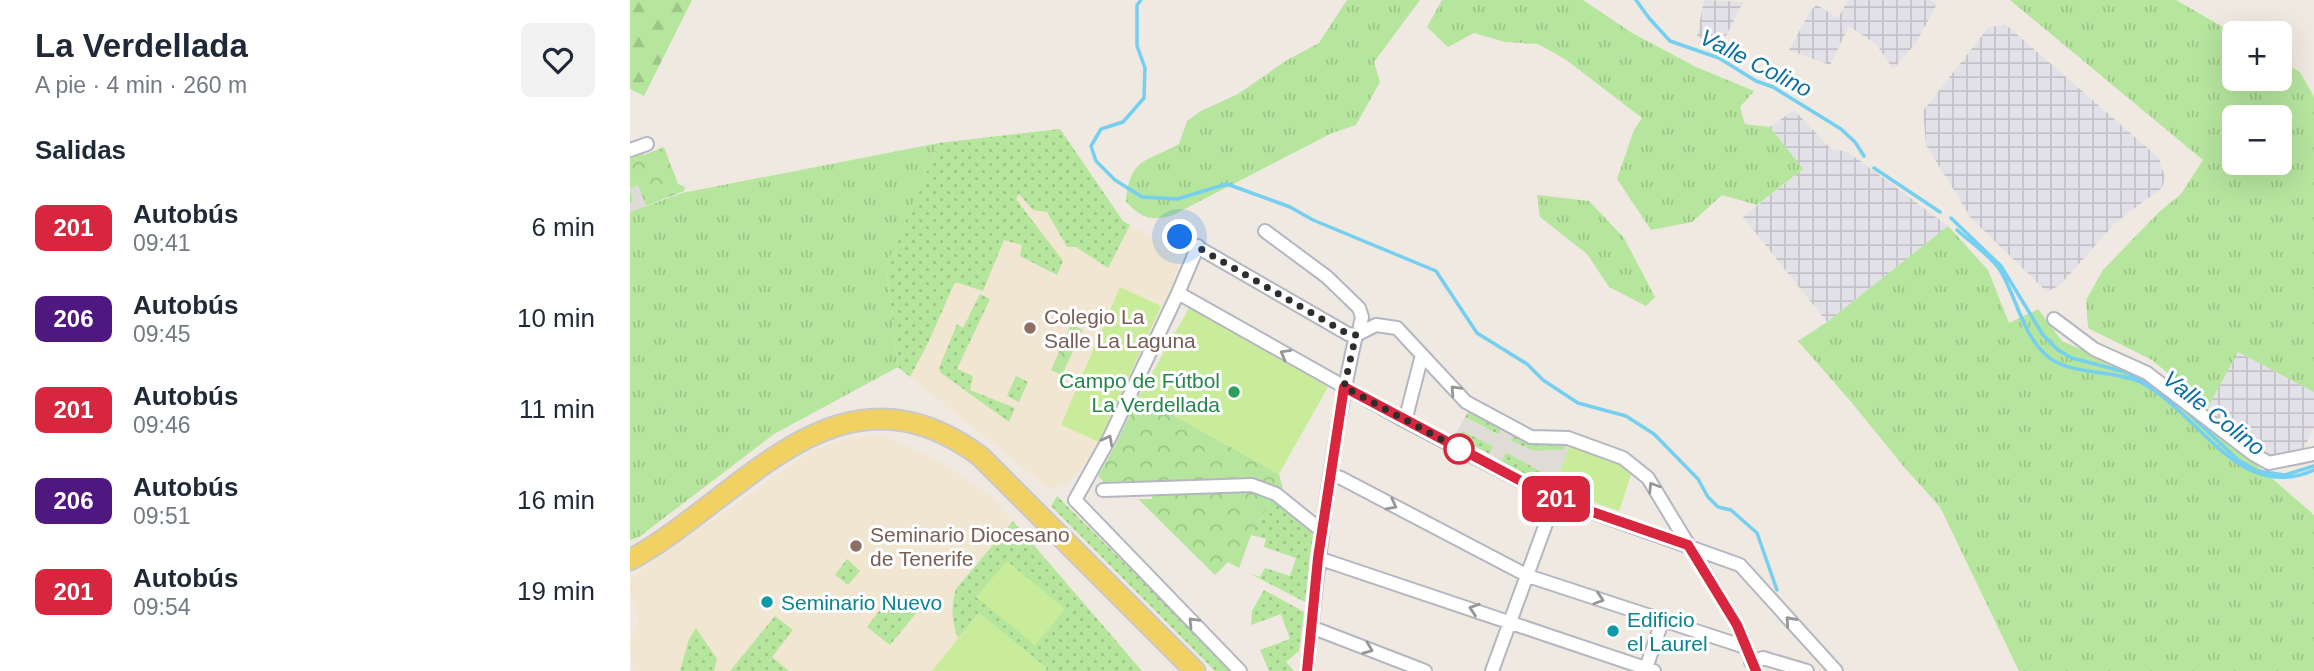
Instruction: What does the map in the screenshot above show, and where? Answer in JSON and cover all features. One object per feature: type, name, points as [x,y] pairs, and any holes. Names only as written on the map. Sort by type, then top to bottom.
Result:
[{"type":"main road","points":[[630,560],[671,534],[797,443],[824,429],[878,418],[909,422],[941,432],[980,456],[1195,671]]},
{"type":"main road","points":[[630,552],[651,539],[671,534]]},
{"type":"street","points":[[630,150],[647,144]]},
{"type":"street","points":[[1265,231],[1327,276],[1359,308],[1363,317],[1344,387],[1318,558],[1307,671]]},
{"type":"street","points":[[1180,237],[1348,334],[1359,333],[1376,325],[1396,328],[1466,402],[1531,437],[1568,438],[1623,458],[1648,478],[1737,625],[1753,667],[1763,658],[1808,671]]},
{"type":"street","points":[[1198,246],[1109,439],[1075,500],[1244,670]]},
{"type":"street","points":[[1178,293],[1405,421],[1555,499],[1740,565],[1836,671]]},
{"type":"street","points":[[2054,319],[2094,349],[2147,373],[2253,454],[2269,463],[2314,454]]},
{"type":"street","points":[[1405,421],[1422,355]]},
{"type":"street","points":[[1331,475],[1528,576],[1745,647]]},
{"type":"street","points":[[1103,490],[1252,485],[1276,494],[1322,531]]},
{"type":"street","points":[[1492,671],[1555,499]]},
{"type":"street","points":[[1318,558],[1648,670],[1663,619]]},
{"type":"street","points":[[1311,627],[1425,671]]},
{"type":"shaded area","points":[[1704,0],[1743,2],[1726,36],[1711,45],[1697,36]]},
{"type":"shaded area","points":[[1848,0],[1929,0],[1937,4],[1916,43],[1893,69],[1877,45],[1849,26],[1830,65],[1789,50],[1811,10],[1817,5],[1838,18]]},
{"type":"shaded area","points":[[2005,24],[2159,158],[2165,178],[2162,188],[2116,222],[2060,285],[2047,292],[1971,218],[1926,145],[1923,111],[1988,28]]},
{"type":"shaded area","points":[[1794,110],[1830,148],[1848,152],[1948,226],[1827,322],[1743,217],[1803,169],[1770,127]]},
{"type":"shaded area","points":[[1060,129],[1123,221],[1182,253],[1168,297],[1096,449],[1067,485],[1048,488],[898,367],[939,143]]},
{"type":"shaded area","points":[[638,185],[646,206],[630,212],[630,203],[633,202],[630,188]]},
{"type":"shaded area","points":[[2238,352],[2314,392],[2314,428],[2299,458],[2269,463],[2203,416]]},
{"type":"shaded area","points":[[1465,417],[1498,435],[1501,429],[1513,435],[1511,441],[1534,451],[1564,450],[1567,443],[1570,444],[1557,480],[1506,452],[1501,461],[1490,454],[1493,446],[1463,431],[1459,438],[1455,435]]},
{"type":"shaded area","name":"Seminario Diocesano de Tenerife","points":[[882,435],[937,460],[992,497],[1142,671],[633,671],[630,643],[639,618],[630,595],[630,578],[810,452],[854,437]]},
{"type":"green space","points":[[630,0],[692,0],[644,96],[630,89]]},
{"type":"green space","points":[[1347,0],[1420,0],[1374,62],[1380,82],[1356,125],[1332,133],[1173,215],[1147,217],[1126,202],[1131,177],[1141,163],[1179,144],[1187,121],[1201,111],[1238,94],[1287,60],[1319,43]]},
{"type":"green space","points":[[1442,0],[1583,0],[1632,33],[1696,67],[1754,91],[1740,107],[1745,124],[1770,127],[1803,169],[1757,205],[1722,195],[1692,222],[1651,230],[1617,179],[1634,130],[1642,118],[1565,59],[1538,44],[1505,42],[1474,33],[1448,47],[1427,27]]},
{"type":"green space","points":[[2010,0],[2176,0],[2222,27],[2222,91],[2292,91],[2292,68],[2300,72],[2314,97],[2314,392],[2238,352],[2208,407],[2152,360],[2088,328],[2086,300],[2103,270],[2158,213],[2181,194],[2203,160]]},
{"type":"green space","points":[[1060,129],[1123,221],[1130,225],[1108,268],[1076,247],[1067,247],[1047,212],[1033,210],[1019,194],[1016,199],[1063,261],[1057,275],[1020,256],[1022,245],[1004,240],[983,291],[955,282],[910,377],[898,367],[886,266],[939,143]]},
{"type":"green space","points":[[939,143],[886,266],[898,367],[774,434],[639,537],[630,540],[630,212],[682,193]]},
{"type":"green space","points":[[664,147],[678,184],[685,187],[684,191],[630,212],[630,154],[641,150],[644,155]]},
{"type":"green space","points":[[1537,195],[1589,201],[1624,238],[1655,297],[1646,306],[1609,287],[1587,254],[1540,217]]},
{"type":"green space","points":[[1948,226],[1988,270],[2009,323],[2038,309],[2062,341],[2139,374],[2252,461],[2314,515],[2314,671],[2019,671],[1940,507],[1798,341],[1827,322]]},
{"type":"green space","points":[[1120,287],[1161,306],[1099,442],[1061,425]]},
{"type":"green space","points":[[980,294],[990,299],[957,369],[973,376],[970,390],[1015,408],[1009,422],[941,373],[939,368],[957,324],[963,328]]},
{"type":"green space","name":"Campo de Fútbol La Verdellada","points":[[1189,308],[1328,387],[1279,474],[1139,396]]},
{"type":"green space","points":[[1071,324],[1083,330],[1062,375],[1051,370]]},
{"type":"green space","points":[[1016,376],[1028,382],[1019,402],[1007,396]]},
{"type":"green space","points":[[1139,396],[1279,474],[1283,489],[1252,478],[1104,482],[1098,476]]},
{"type":"green space","points":[[1469,410],[1501,429],[1499,435],[1465,417]]},
{"type":"green space","points":[[1463,431],[1493,446],[1490,454],[1459,438]]},
{"type":"green space","points":[[1513,435],[1539,444],[1567,443],[1564,450],[1534,451],[1510,441]]},
{"type":"green space","points":[[1570,444],[1633,469],[1619,511],[1553,489]]},
{"type":"green space","points":[[1506,452],[1557,480],[1553,489],[1501,461]]},
{"type":"green space","points":[[1250,492],[1272,499],[1251,535],[1239,568],[1228,562],[1215,575],[1138,499],[1152,499],[1152,493]]},
{"type":"green space","points":[[1057,496],[1233,671],[1215,671],[1051,506]]},
{"type":"green space","points":[[1272,499],[1313,536],[1305,602],[1249,573],[1260,577],[1265,568],[1290,576],[1296,558],[1264,547],[1266,539],[1251,535]]},
{"type":"green space","points":[[1013,521],[1142,671],[1044,671],[1046,668],[979,613],[958,638],[952,614],[956,589]]},
{"type":"green space","points":[[847,559],[860,571],[848,585],[835,575]]},
{"type":"green space","points":[[1007,561],[1065,609],[1035,645],[976,597]]},
{"type":"green space","points":[[1264,590],[1304,612],[1299,651],[1286,662],[1294,671],[1269,671],[1260,650],[1290,639],[1281,614],[1251,625],[1252,611]]},
{"type":"green space","points":[[893,593],[918,611],[890,645],[867,627]]},
{"type":"green space","points":[[979,613],[1047,668],[1044,671],[932,671]]},
{"type":"green space","points":[[775,616],[793,630],[772,657],[789,671],[730,671]]},
{"type":"green space","points":[[696,628],[717,659],[714,671],[680,671],[689,639]]},
{"type":"waterway","points":[[1141,0],[1137,5],[1137,46],[1145,68],[1144,98],[1123,122],[1101,129],[1091,146],[1096,161],[1115,180],[1142,197],[1177,199],[1227,184],[1290,207],[1313,220],[1436,271],[1477,333],[1527,364],[1543,380],[1578,403],[1626,416],[1654,434],[1698,479],[1708,497],[1718,507],[1731,510],[1757,533],[1777,590]]},
{"type":"waterway","name":"Valle Colino","points":[[1636,0],[1670,41],[1719,58],[1756,81],[1773,87],[1841,129],[1855,142],[1864,156]]},
{"type":"waterway","name":"Valle Colino","points":[[1874,168],[1940,212]]},
{"type":"waterway","name":"Valle Colino","points":[[1951,218],[2001,266],[2043,335],[2058,350],[2072,358],[2125,372],[2146,382],[2184,409],[2238,460],[2257,471],[2285,475],[2314,466]]},
{"type":"waterway","points":[[1957,230],[1996,264],[2031,336],[2054,361],[2077,369],[2117,375],[2140,382],[2161,396],[2220,450],[2241,465],[2263,475],[2287,477],[2314,470]]},
{"type":"bus line","name":"201","points":[[1307,671],[1318,558],[1344,387],[1555,499],[1688,545],[1737,625],[1756,671]]},
{"type":"place","name":"Colegio La Salle La Laguna","points":[[1030,328]]},
{"type":"place","name":"Campo de Fútbol La Verdellada","points":[[1234,392]]},
{"type":"place","name":"Seminario Diocesano de Tenerife","points":[[856,546]]},
{"type":"place","name":"Seminario Nuevo","points":[[767,602]]},
{"type":"place","name":"Edificio el Laurel","points":[[1613,631]]},
{"type":"route","points":[[1180,237],[1348,334],[1356,335],[1344,387],[1469,454],[1459,449]]}]
